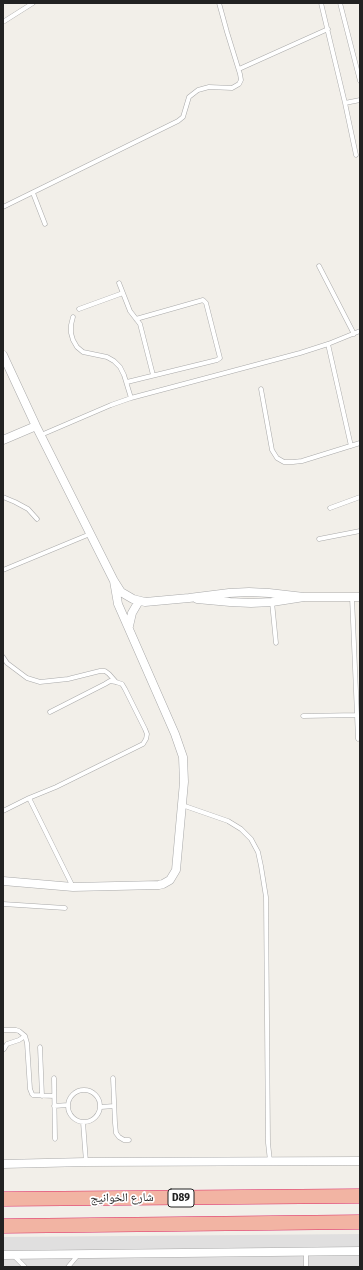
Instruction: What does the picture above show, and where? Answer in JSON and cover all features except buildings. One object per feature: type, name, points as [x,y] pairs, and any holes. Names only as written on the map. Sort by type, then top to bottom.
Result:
[{"type":"highway","name":"شارع الخوانيج","points":[[3,1200],[360,1196]]},
{"type":"highway","points":[[3,1226],[360,1222]]},
{"type":"street","points":[[3,355],[40,435],[114,581],[127,596],[139,601],[151,602],[215,594],[249,592],[304,597],[356,597]]},
{"type":"street","points":[[3,440],[36,426]]},
{"type":"street","points":[[3,881],[73,887],[159,885],[170,880],[174,876],[177,866],[184,770],[180,745],[138,652],[129,626],[118,604],[114,581]]},
{"type":"street","points":[[188,598],[230,602],[272,602],[304,597]]},
{"type":"street","points":[[129,626],[132,613],[139,601]]},
{"type":"street","points":[[3,1164],[86,1162],[360,1161]]},
{"type":"street","points":[[3,1255],[360,1251]]},
{"type":"lane","points":[[3,22],[34,3]]},
{"type":"lane","points":[[3,207],[178,121],[183,116],[189,97],[198,90],[209,87],[227,89],[236,87],[241,80],[219,3]]},
{"type":"lane","points":[[321,3],[356,155]]},
{"type":"lane","points":[[340,3],[360,81]]},
{"type":"lane","points":[[238,69],[328,29]]},
{"type":"lane","points":[[345,104],[360,100]]},
{"type":"lane","points":[[33,193],[45,224]]},
{"type":"lane","points":[[319,266],[354,334]]},
{"type":"lane","points":[[119,283],[130,311],[141,327],[153,376]]},
{"type":"lane","points":[[79,309],[123,293]]},
{"type":"lane","points":[[126,382],[219,360],[220,356],[206,303],[203,300],[136,319]]},
{"type":"lane","points":[[73,317],[71,332],[73,340],[77,346],[83,352],[107,356],[114,360],[120,367],[131,398]]},
{"type":"lane","points":[[40,435],[131,398],[270,362],[328,344],[360,332]]},
{"type":"lane","points":[[328,344],[351,446]]},
{"type":"lane","points":[[261,389],[272,450],[277,458],[284,462],[302,461],[360,443]]},
{"type":"lane","points":[[3,497],[28,509],[37,519]]},
{"type":"lane","points":[[330,508],[360,497]]},
{"type":"lane","points":[[319,539],[360,531]]},
{"type":"lane","points":[[3,570],[90,534]]},
{"type":"lane","points":[[356,597],[358,739]]},
{"type":"lane","points":[[272,602],[276,643]]},
{"type":"lane","points":[[3,658],[7,663],[27,678],[40,682],[68,679],[105,671],[116,682]]},
{"type":"lane","points":[[3,811],[56,787],[143,744],[146,739],[147,734],[145,729],[125,689],[122,684],[116,682],[105,684],[50,712]]},
{"type":"lane","points":[[303,716],[357,714]]},
{"type":"lane","points":[[29,798],[73,887]]},
{"type":"lane","points":[[182,806],[228,821],[241,829],[251,839],[258,852],[266,897],[268,1143],[270,1161]]},
{"type":"lane","points":[[3,904],[65,908]]},
{"type":"lane","points":[[3,1030],[20,1031],[25,1036],[27,1043],[30,1092],[33,1095],[54,1096]]},
{"type":"lane","points":[[4,1050],[7,1044],[19,1040],[25,1036]]},
{"type":"lane","points":[[40,1047],[42,1096]]},
{"type":"lane","points":[[54,1078],[55,1139]]},
{"type":"lane","points":[[114,1078],[116,1133],[124,1140],[130,1140]]},
{"type":"lane","points":[[80,1090],[85,1090],[90,1091],[98,1097],[101,1107],[100,1112],[93,1119],[84,1122],[74,1118],[68,1105],[72,1096],[80,1090]]},
{"type":"lane","points":[[54,1106],[68,1105]]},
{"type":"lane","points":[[101,1107],[114,1106]]},
{"type":"lane","points":[[84,1122],[86,1162]]},
{"type":"lane","points":[[306,1251],[306,1267]]},
{"type":"lane","points":[[68,1267],[79,1254]]},
{"type":"lane","points":[[13,1255],[25,1267]]},
{"type":"shaded area","points":[[360,1234],[360,1267],[3,1267],[3,1237]]}]
